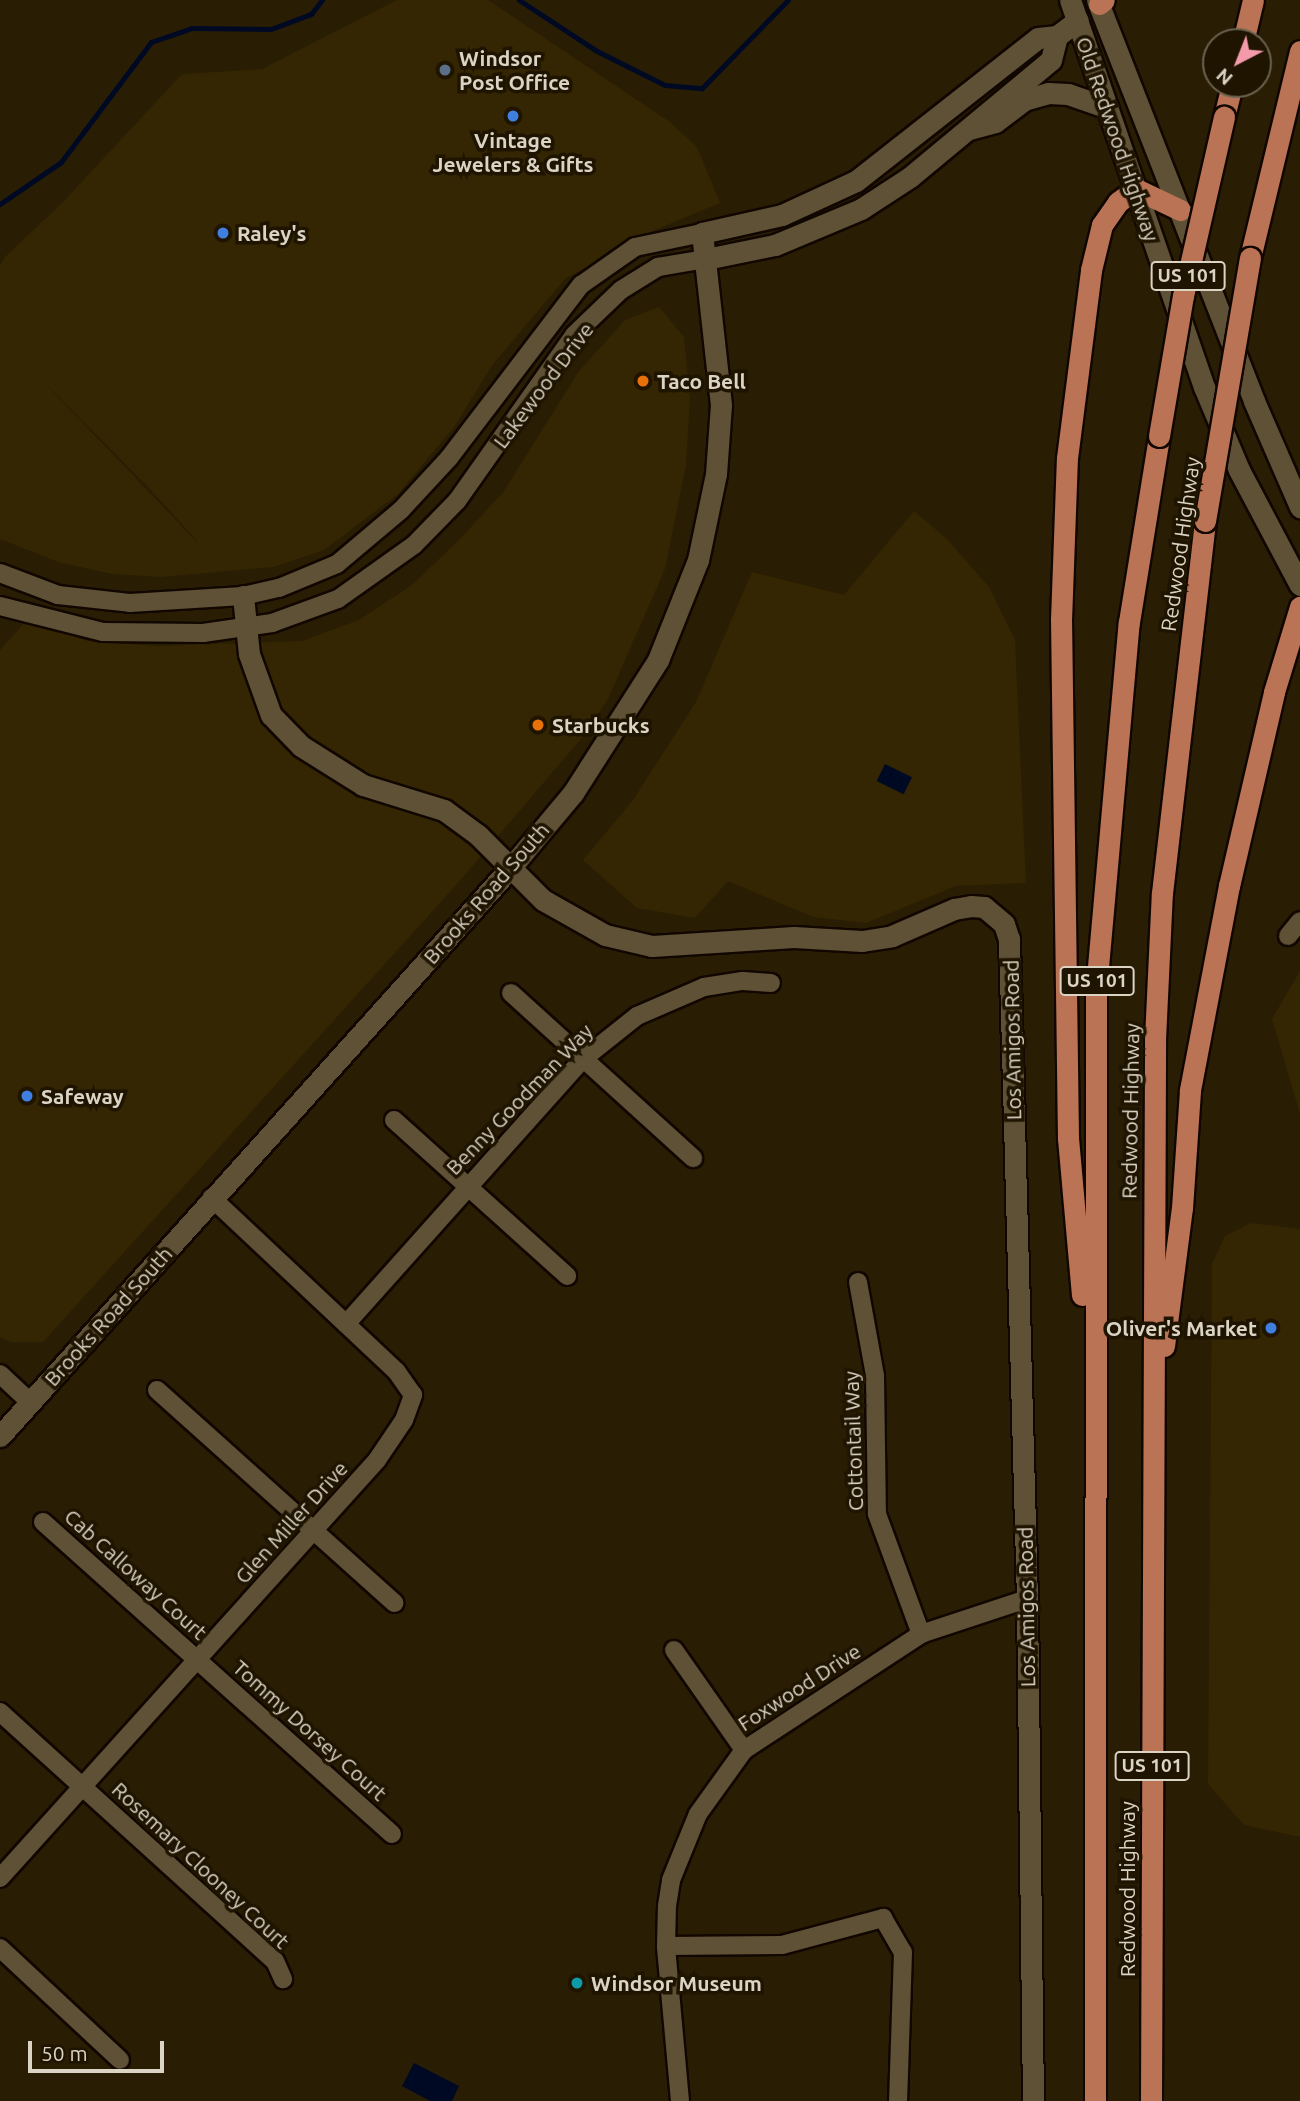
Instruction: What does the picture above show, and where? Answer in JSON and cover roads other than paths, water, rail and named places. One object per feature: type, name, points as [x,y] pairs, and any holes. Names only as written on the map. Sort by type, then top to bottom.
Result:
[{"type":"highway","points":[[1246,28],[1253,0]]},
{"type":"highway","name":"Redwood Highway","points":[[1152,2101],[1155,1039],[1162,893],[1205,521],[1250,258],[1300,51]]},
{"type":"highway","name":"Redwood Highway","points":[[1095,2101],[1096,989],[1129,622],[1183,296],[1229,98]]},
{"type":"highway","points":[[1094,1419],[1068,1138],[1062,593],[1067,458],[1091,270],[1102,225],[1118,202],[1136,189],[1180,210]]},
{"type":"highway","points":[[1153,1431],[1182,1208],[1190,1090],[1229,886],[1274,692],[1300,607]]},
{"type":"highway","points":[[1274,692],[1300,666]]},
{"type":"street","points":[[1074,10],[1100,1]]},
{"type":"street","name":"Old Redwood Highway","points":[[1100,1],[1180,210],[1300,507]]},
{"type":"street","name":"Old Redwood Highway","points":[[1074,10],[1209,399],[1239,470],[1300,585]]},
{"type":"street","name":"Lakewood Drive","points":[[0,606],[103,632],[203,633],[247,628],[338,599],[414,545],[457,501],[574,335],[621,290],[658,267],[775,245],[861,209],[969,130],[1051,60],[1057,36],[1074,10]]},
{"type":"street","name":"Lakewood Drive","points":[[0,573],[58,595],[130,603],[243,596],[279,589],[337,564],[401,510],[449,458],[581,285],[635,247],[782,215],[856,181],[1038,38],[1057,36]]},
{"type":"street","points":[[969,130],[995,122],[1024,100],[1048,93],[1068,94],[1108,108]]},
{"type":"street","name":"Brooks Road South","points":[[0,1436],[512,866],[573,793],[657,660],[698,560],[712,504],[720,405],[702,233]]},
{"type":"street","name":"Los Amigos Road","points":[[243,596],[249,654],[271,715],[302,746],[363,785],[444,810],[512,866],[543,900],[579,924],[652,946],[794,937],[862,941],[892,936],[954,909],[971,906],[984,907],[1004,923],[1009,939],[1027,1600],[1032,2101]]},
{"type":"street","points":[[1288,936],[1300,921]]},
{"type":"street","name":"Benny Goodman Way","points":[[346,1324],[466,1186],[583,1059],[637,1016],[668,1000],[704,987],[743,981],[771,983]]},
{"type":"street","points":[[511,993],[693,1158]]},
{"type":"street","points":[[394,1120],[567,1276]]},
{"type":"street","name":"Glen Miller Drive","points":[[0,1878],[315,1532],[377,1460],[404,1420],[412,1395],[396,1371],[212,1198]]},
{"type":"street","name":"Cottontail Way","points":[[858,1282],[875,1376],[877,1514],[921,1634]]},
{"type":"street","points":[[0,1374],[31,1403]]},
{"type":"street","points":[[157,1390],[394,1603]]},
{"type":"street","name":"Cab Calloway Court","points":[[43,1522],[198,1660]]},
{"type":"street","name":"Foxwood Drive","points":[[680,2101],[666,1946],[671,1880],[698,1814],[744,1750],[921,1634],[1027,1600]]},
{"type":"street","points":[[674,1650],[744,1750]]},
{"type":"street","name":"Tommy Dorsey Court","points":[[198,1660],[392,1834]]},
{"type":"street","name":"Rosemary Clooney Court","points":[[0,1712],[275,1961],[283,1979]]},
{"type":"street","points":[[666,1946],[782,1945],[883,1918],[903,1952],[898,2101]]},
{"type":"street","points":[[0,1948],[120,2060]]},
{"type":"water","points":[[885,764],[912,777],[904,794],[877,781]]},
{"type":"water","points":[[414,2063],[459,2086],[452,2101],[430,2101],[402,2086]]},
{"type":"waterway","points":[[0,204],[61,162],[151,42],[192,28],[271,29],[311,14],[322,0]]},
{"type":"waterway","points":[[519,0],[595,50],[665,85],[702,88],[788,0]]},
{"type":"place","name":"Windsor Post Office","points":[[445,70]]},
{"type":"place","name":"Vintage Jewelers & Gifts","points":[[513,116]]},
{"type":"place","name":"Raley's","points":[[223,233]]},
{"type":"place","name":"Taco Bell","points":[[643,381]]},
{"type":"place","name":"Starbucks","points":[[538,725]]},
{"type":"place","name":"Safeway","points":[[27,1096]]},
{"type":"place","name":"Oliver's Market","points":[[1271,1328]]},
{"type":"place","name":"Windsor Museum","points":[[577,1983]]}]
